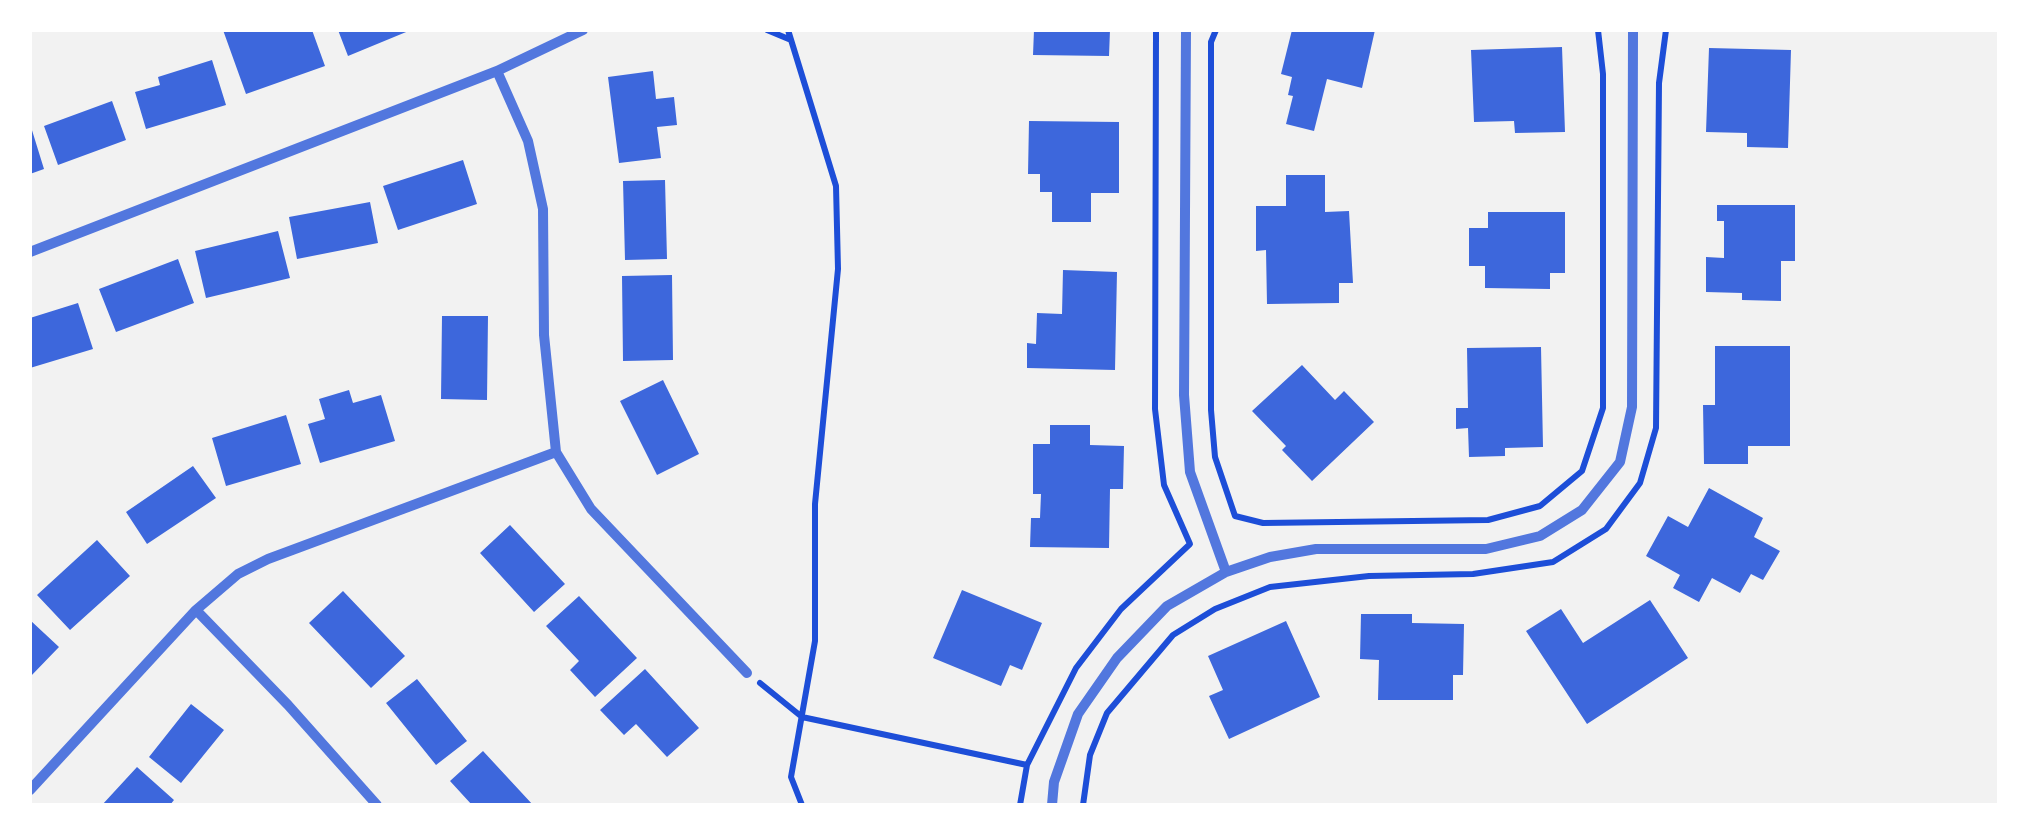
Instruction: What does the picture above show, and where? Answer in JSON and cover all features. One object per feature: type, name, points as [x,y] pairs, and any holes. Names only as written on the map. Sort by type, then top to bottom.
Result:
[{"type":"street","points":[[30,252],[497,71],[583,30]]},
{"type":"street","points":[[1186,30],[1184,396],[1190,472],[1226,572]]},
{"type":"street","points":[[1052,805],[1054,782],[1078,714],[1118,658],[1167,606],[1226,572],[1270,557],[1316,549],[1486,549],[1540,536],[1582,510],[1620,462],[1632,407],[1633,30]]},
{"type":"street","points":[[497,71],[528,141],[543,208],[544,334],[556,452],[591,509],[747,673]]},
{"type":"street","points":[[30,790],[196,610],[238,574],[268,559],[556,452]]},
{"type":"street","points":[[196,610],[288,705],[376,805]]},
{"type":"path","points":[[767,30],[791,40]]},
{"type":"path","points":[[788,30],[836,186],[838,270],[815,504],[815,641],[791,777],[802,805]]},
{"type":"path","points":[[1020,805],[1027,765],[1076,668],[1121,609],[1190,544],[1164,485],[1155,408],[1156,30]]},
{"type":"path","points":[[1216,30],[1211,42],[1211,410],[1215,458],[1235,516],[1263,523],[1488,520],[1540,506],[1582,471],[1603,408],[1603,74],[1598,30]]},
{"type":"path","points":[[1083,805],[1090,755],[1107,713],[1173,636],[1215,609],[1270,587],[1369,576],[1473,574],[1553,562],[1606,530],[1640,483],[1656,428],[1659,82],[1666,30]]},
{"type":"path","points":[[747,673],[802,717],[1027,765]]},
{"type":"building","points":[[223,30],[312,30],[325,66],[246,94]]},
{"type":"building","points":[[338,30],[411,30],[348,56]]},
{"type":"building","points":[[1034,30],[1110,30],[1109,56],[1033,55]]},
{"type":"building","points":[[1292,30],[1375,30],[1362,88],[1327,79],[1314,131],[1286,124],[1293,96],[1288,95],[1292,77],[1281,74]]},
{"type":"building","points":[[1562,47],[1565,132],[1515,133],[1514,121],[1474,122],[1471,50]]},
{"type":"building","points":[[1709,48],[1791,50],[1788,148],[1747,147],[1747,133],[1706,132]]},
{"type":"building","points":[[212,60],[226,105],[146,129],[135,92],[160,85],[158,77]]},
{"type":"building","points":[[653,71],[656,99],[674,97],[677,125],[657,127],[661,158],[619,163],[608,77]]},
{"type":"building","points":[[112,101],[126,140],[58,165],[44,126]]},
{"type":"building","points":[[1029,121],[1119,122],[1119,193],[1091,193],[1091,222],[1052,222],[1052,192],[1040,192],[1040,174],[1028,174]]},
{"type":"building","points":[[30,128],[44,169],[30,174]]},
{"type":"building","points":[[463,160],[477,204],[398,230],[383,186]]},
{"type":"building","points":[[1286,175],[1325,175],[1325,212],[1349,211],[1353,283],[1339,283],[1339,303],[1267,304],[1266,250],[1256,251],[1256,206],[1286,206]]},
{"type":"building","points":[[665,180],[667,259],[625,260],[623,181]]},
{"type":"building","points":[[370,202],[378,243],[297,259],[289,217]]},
{"type":"building","points":[[1717,205],[1795,205],[1795,261],[1781,261],[1781,301],[1742,300],[1742,293],[1706,292],[1706,257],[1724,258],[1724,221],[1717,221]]},
{"type":"building","points":[[1488,212],[1565,212],[1565,273],[1550,273],[1550,289],[1485,288],[1485,266],[1469,266],[1469,228],[1488,228]]},
{"type":"building","points":[[278,231],[290,278],[206,298],[195,251]]},
{"type":"building","points":[[178,259],[194,303],[116,332],[99,289]]},
{"type":"building","points":[[1063,270],[1117,272],[1115,370],[1027,368],[1027,343],[1036,344],[1037,313],[1062,314]]},
{"type":"building","points":[[672,275],[673,360],[623,361],[622,276]]},
{"type":"building","points":[[78,303],[93,349],[30,368],[30,318]]},
{"type":"building","points":[[442,316],[488,316],[487,400],[441,399]]},
{"type":"building","points":[[1715,346],[1790,346],[1790,446],[1748,446],[1748,464],[1704,464],[1703,405],[1715,405]]},
{"type":"building","points":[[1541,347],[1543,447],[1505,448],[1505,456],[1469,457],[1468,428],[1456,429],[1456,408],[1468,408],[1467,348]]},
{"type":"building","points":[[1302,365],[1335,400],[1344,391],[1374,422],[1312,481],[1282,450],[1286,446],[1252,411]]},
{"type":"building","points":[[663,380],[699,454],[657,475],[620,401]]},
{"type":"building","points":[[349,390],[353,403],[381,395],[395,441],[320,463],[308,424],[325,419],[319,399]]},
{"type":"building","points":[[286,415],[301,464],[226,486],[212,438]]},
{"type":"building","points":[[1050,425],[1090,425],[1090,445],[1124,446],[1123,489],[1110,489],[1109,548],[1030,547],[1031,518],[1040,518],[1041,494],[1033,494],[1033,444],[1050,444]]},
{"type":"building","points":[[193,466],[216,498],[147,544],[126,512]]},
{"type":"building","points":[[1709,488],[1763,518],[1754,537],[1780,551],[1763,580],[1751,574],[1740,593],[1712,578],[1699,602],[1673,588],[1680,575],[1646,556],[1668,516],[1688,527]]},
{"type":"building","points":[[510,525],[565,584],[534,612],[480,553]]},
{"type":"building","points":[[97,540],[130,576],[70,630],[37,595]]},
{"type":"building","points":[[962,590],[1042,623],[1022,670],[1010,665],[1001,686],[933,658]]},
{"type":"building","points":[[343,591],[405,656],[371,688],[309,623]]},
{"type":"building","points":[[579,596],[637,658],[595,697],[570,670],[579,661],[546,626]]},
{"type":"building","points":[[1650,600],[1688,658],[1587,724],[1526,631],[1561,609],[1583,643]]},
{"type":"building","points":[[1361,614],[1412,614],[1412,623],[1464,624],[1463,675],[1453,675],[1453,700],[1378,700],[1379,660],[1360,659]]},
{"type":"building","points":[[30,620],[59,647],[30,677]]},
{"type":"building","points":[[1286,621],[1320,697],[1229,739],[1209,696],[1223,690],[1208,656]]},
{"type":"building","points":[[645,669],[699,728],[667,757],[636,724],[624,735],[600,710]]},
{"type":"building","points":[[417,679],[467,741],[436,765],[386,703]]},
{"type":"building","points":[[191,704],[224,730],[181,783],[149,757]]},
{"type":"building","points":[[483,751],[533,805],[472,805],[450,781]]},
{"type":"building","points":[[137,767],[174,800],[170,805],[102,805]]}]
